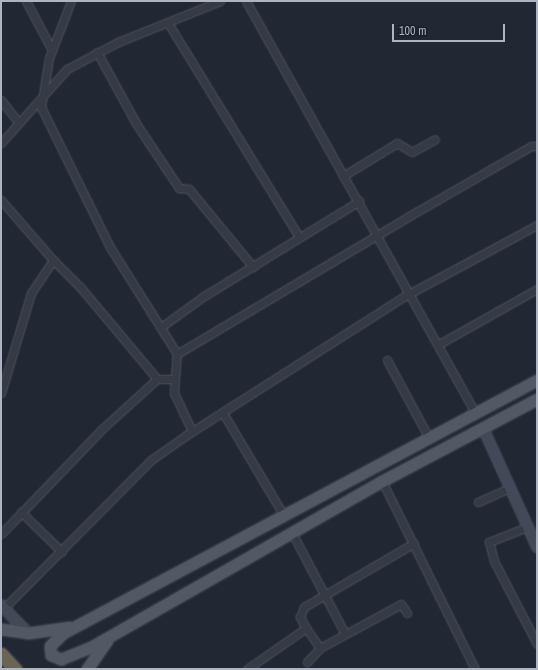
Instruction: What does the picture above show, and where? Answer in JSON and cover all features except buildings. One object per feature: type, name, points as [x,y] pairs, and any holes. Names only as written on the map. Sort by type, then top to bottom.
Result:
[{"type":"highway","points":[[1,654],[14,669]]},
{"type":"main road","points":[[537,380],[84,621],[52,642],[51,656],[66,658],[116,633],[382,481],[537,399]]},
{"type":"main road","points":[[1,629],[28,633],[84,621]]},
{"type":"main road","points":[[87,669],[116,633]]},
{"type":"street","points":[[26,1],[52,50]]},
{"type":"street","points":[[71,1],[52,50],[41,107],[89,207],[177,354],[172,379],[174,393],[192,431]]},
{"type":"street","points":[[246,1],[343,176],[439,344],[475,413]]},
{"type":"street","points":[[1,143],[20,123],[44,92],[67,69],[97,52],[168,23],[214,2]]},
{"type":"street","points":[[168,23],[299,238]]},
{"type":"street","points":[[97,52],[137,124],[179,188],[189,188],[252,267]]},
{"type":"street","points":[[1,100],[20,123]]},
{"type":"street","points":[[343,176],[398,143],[412,152],[435,139]]},
{"type":"street","points":[[177,354],[531,146],[537,146]]},
{"type":"street","points":[[1,200],[53,260],[82,288],[157,379]]},
{"type":"street","points":[[161,327],[252,267],[358,201]]},
{"type":"street","points":[[28,633],[3,607],[62,552],[151,460],[192,431],[223,413],[410,293],[537,226]]},
{"type":"street","points":[[1,393],[31,293],[53,260]]},
{"type":"street","points":[[439,344],[537,289]]},
{"type":"street","points":[[386,360],[429,438]]},
{"type":"street","points":[[1,534],[102,429],[157,379],[172,379]]},
{"type":"street","points":[[223,413],[283,514]]},
{"type":"street","points":[[483,428],[527,527],[536,542]]},
{"type":"street","points":[[382,481],[475,669]]},
{"type":"street","points":[[478,502],[509,488]]},
{"type":"street","points":[[21,512],[62,552]]},
{"type":"street","points":[[527,527],[489,542],[494,561],[537,644]]},
{"type":"street","points":[[291,532],[345,634]]},
{"type":"street","points":[[320,648],[300,617],[304,607],[414,543]]},
{"type":"street","points":[[307,662],[320,648],[401,604],[407,613]]},
{"type":"street","points":[[247,669],[306,628]]}]
